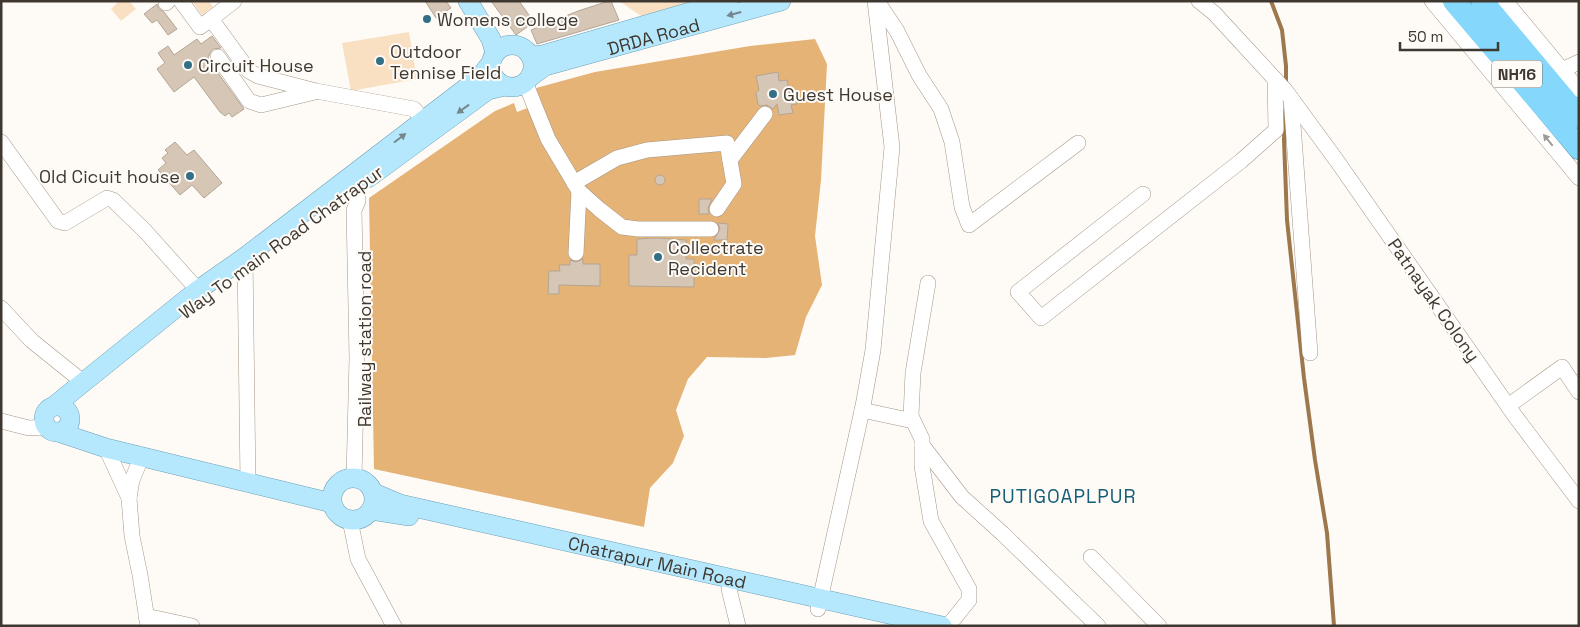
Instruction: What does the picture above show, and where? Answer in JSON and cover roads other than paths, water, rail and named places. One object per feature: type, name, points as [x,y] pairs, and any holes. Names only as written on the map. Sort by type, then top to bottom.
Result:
[{"type":"highway","name":"NH16","points":[[1454,1],[1579,148]]},
{"type":"highway","name":"NH16","points":[[1482,1],[1579,116]]},
{"type":"main road","points":[[358,185],[423,120],[479,78],[493,58],[506,45],[520,46],[530,56],[533,66],[527,80],[512,87],[505,86],[495,78],[491,69],[493,58],[491,39],[468,1]]},
{"type":"main road","points":[[481,1],[501,33],[513,44]]},
{"type":"main road","name":"DRDA Road","points":[[530,56],[542,55],[728,1]]},
{"type":"main road","name":"DRDA Road","points":[[527,80],[545,66],[781,1]]},
{"type":"main road","name":"Way To main Road Chatrapur","points":[[58,420],[83,382],[198,290],[245,262],[358,185],[488,90],[505,86]]},
{"type":"main road","name":"Way To main Road Chatrapur","points":[[58,420],[334,189],[358,185]]},
{"type":"main road","points":[[58,420],[248,477],[332,498]]},
{"type":"main road","points":[[58,420],[106,448],[248,477]]},
{"type":"main road","points":[[341,481],[365,490],[364,518],[357,520],[343,518],[337,513],[332,498],[341,481]]},
{"type":"main road","name":"Chatrapur Main Road","points":[[365,490],[400,504],[729,584],[819,604],[942,626]]},
{"type":"main road","name":"Chatrapur Main Road","points":[[819,604],[895,626]]},
{"type":"street","points":[[172,2],[200,27],[234,1]]},
{"type":"street","points":[[876,1],[897,31],[919,75],[941,109],[952,142],[962,207],[969,225],[1078,143]]},
{"type":"street","points":[[819,604],[862,410],[873,350],[892,147],[876,1]]},
{"type":"street","points":[[1143,194],[1018,292],[1041,318],[1241,161],[1276,130],[1274,79],[1214,14],[1198,1]]},
{"type":"street","points":[[1432,1],[1579,178]]},
{"type":"street","points":[[1505,1],[1579,90]]},
{"type":"street","points":[[212,18],[249,71],[258,76],[316,91],[414,110],[423,120]]},
{"type":"street","points":[[218,58],[249,100],[261,105],[316,91]]},
{"type":"street","points":[[1562,70],[1579,62]]},
{"type":"street","name":"Patnayak Colony","points":[[1274,79],[1291,98],[1508,406],[1579,501]]},
{"type":"street","points":[[527,80],[548,139],[577,187],[599,209],[622,227],[638,229],[711,229]]},
{"type":"street","points":[[1291,98],[1310,353]]},
{"type":"street","points":[[730,160],[765,114]]},
{"type":"street","points":[[1,142],[58,221],[65,223],[107,198],[113,200],[198,290]]},
{"type":"street","points":[[577,187],[617,158],[648,150],[728,143],[734,184],[717,209]]},
{"type":"street","name":"Railway station road","points":[[358,185],[354,210],[357,358],[365,490]]},
{"type":"street","points":[[576,253],[577,187]]},
{"type":"street","points":[[245,262],[248,477]]},
{"type":"street","points":[[928,283],[913,373],[910,416],[922,440],[924,476],[931,521],[969,589],[969,600],[948,626]]},
{"type":"street","points":[[1,308],[32,341],[83,382]]},
{"type":"street","points":[[1508,406],[1562,367],[1579,392]]},
{"type":"street","points":[[862,410],[913,421]]},
{"type":"street","points":[[1,422],[29,428],[58,420]]},
{"type":"street","points":[[922,445],[962,497],[1098,626]]},
{"type":"street","points":[[106,448],[129,498]]},
{"type":"street","points":[[142,456],[132,480],[129,498],[132,536],[147,621],[192,626]]},
{"type":"street","points":[[350,520],[358,559],[394,626]]},
{"type":"street","points":[[1091,557],[1158,626]]},
{"type":"street","points":[[729,584],[738,626]]},
{"type":"waterway","points":[[1271,1],[1282,30],[1286,84]]},
{"type":"waterway","points":[[1285,111],[1284,140],[1287,220],[1304,378],[1327,533],[1334,626]]},
{"type":"place","name":"Womens college","points":[[427,19]]},
{"type":"place","name":"Outdoor Tennise Field","points":[[380,61]]},
{"type":"place","name":"Circuit House","points":[[188,65]]},
{"type":"place","name":"Guest House","points":[[773,94]]},
{"type":"place","name":"Old Cicuit house","points":[[190,176]]},
{"type":"place","name":"Collectrate Recident","points":[[658,257]]},
{"type":"district","name":"PUTIGOAPLPUR","points":[[1063,496]]}]
